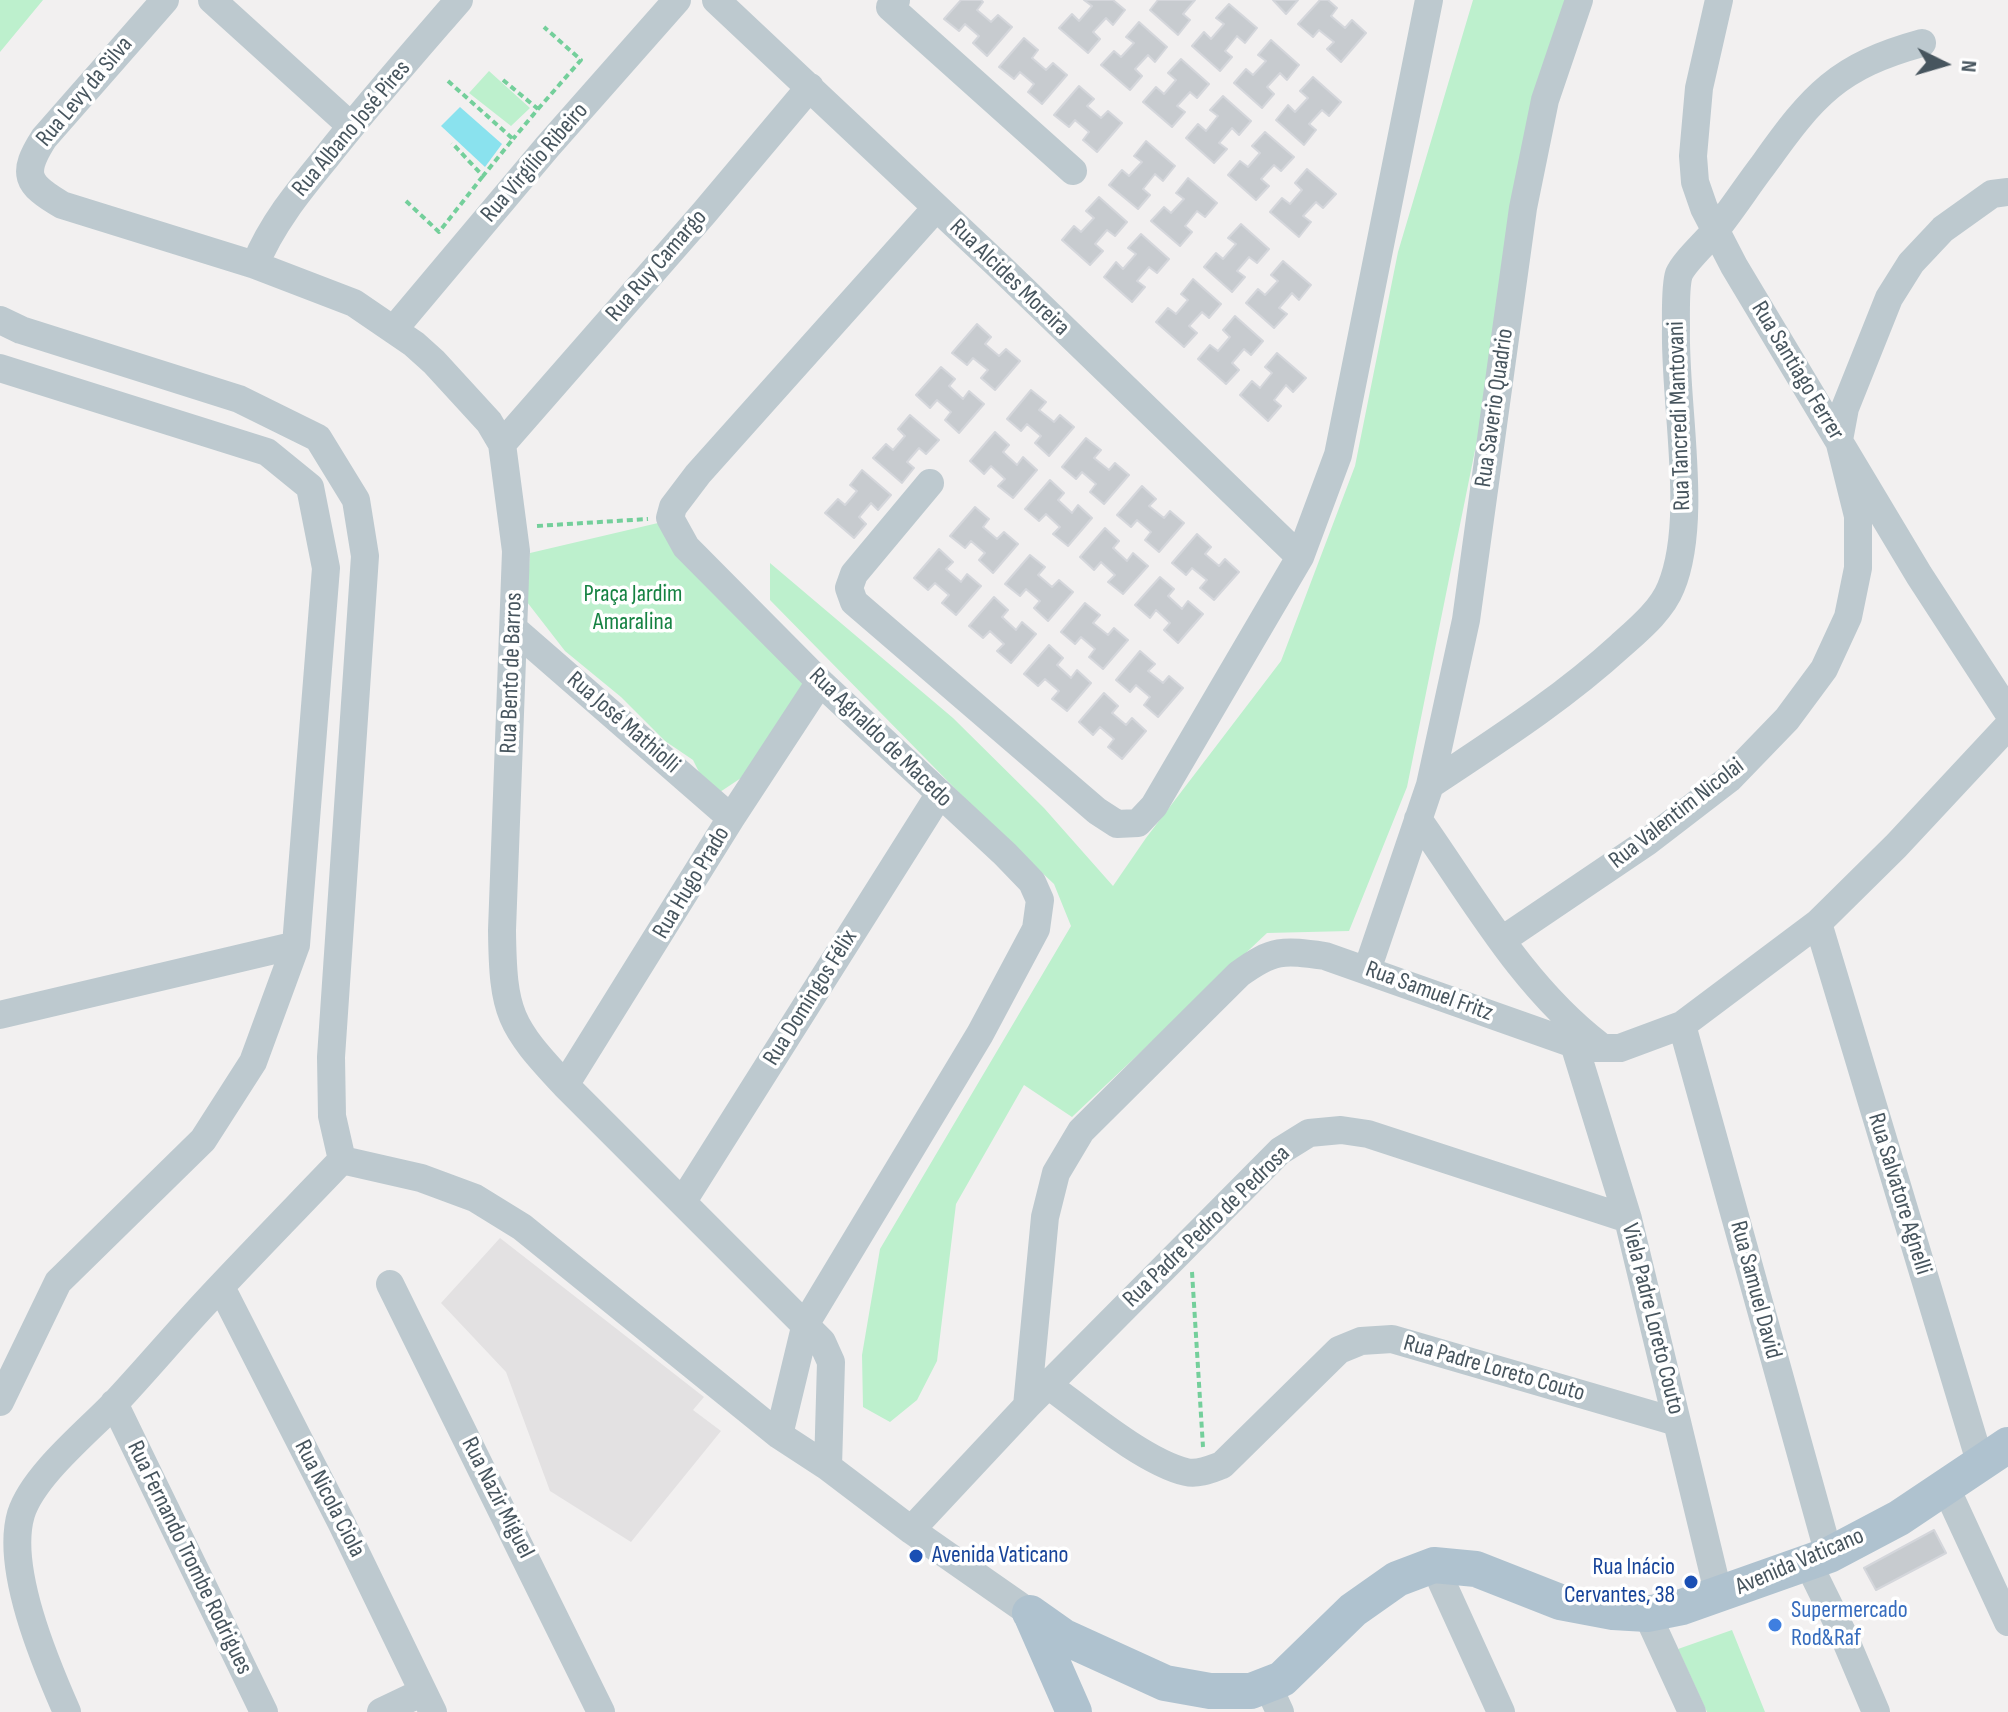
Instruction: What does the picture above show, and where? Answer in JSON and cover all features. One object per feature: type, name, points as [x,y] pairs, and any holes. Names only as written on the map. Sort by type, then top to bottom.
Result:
[{"type":"main road","name":"Avenida Vaticano","points":[[1030,1613],[1064,1637],[1165,1683],[1210,1691],[1251,1691],[1274,1699],[1282,1679],[1353,1610],[1397,1579],[1434,1565],[1476,1569],[1560,1602],[1613,1612],[1647,1614],[1719,1596],[1818,1559],[1899,1518],[1994,1455]]},
{"type":"main road","points":[[1030,1613],[1074,1712]]},
{"type":"street","name":"Rua Levy da Silva","points":[[40,192],[30,175],[30,159],[44,138],[165,0]]},
{"type":"street","points":[[212,0],[351,126]]},
{"type":"street","name":"Rua Virgílio Ribeiro","points":[[395,328],[548,146],[677,0]]},
{"type":"street","name":"Rua Alcides Moreira","points":[[716,0],[1300,557]]},
{"type":"street","points":[[896,0],[890,7],[1073,171]]},
{"type":"street","points":[[930,483],[854,574],[849,588],[854,602],[1097,811],[1117,824],[1138,823],[1154,806],[1300,557],[1338,455],[1429,0]]},
{"type":"street","name":"Rua Saverio Quadrio","points":[[1367,970],[1430,785],[1466,620],[1534,147],[1545,100],[1579,0]]},
{"type":"street","name":"Rua Santiago Ferrer","points":[[1719,0],[1699,88],[1693,156],[1695,182],[1734,266],[1919,575],[2008,712]]},
{"type":"street","name":"Rua Albano José Pires","points":[[255,265],[282,215],[455,1]]},
{"type":"street","name":"Rua Tancredi Mantovani","points":[[1430,785],[1533,717],[1600,664],[1647,622],[1671,589],[1681,552],[1684,512],[1675,355],[1680,274],[1820,93],[1850,71],[1884,54],[1922,43]]},
{"type":"street","name":"Rua Ruy Camargo","points":[[502,444],[810,87]]},
{"type":"street","name":"Rua Bento de Barros","points":[[40,192],[62,205],[255,265],[354,303],[395,328],[434,362],[477,406],[502,444],[514,527],[514,629],[502,930],[503,984],[511,1016],[527,1044],[565,1085],[822,1342],[831,1362],[828,1467]]},
{"type":"street","name":"Rua Valentim Nicolai","points":[[1502,940],[1647,842],[1729,779],[1787,719],[1824,669],[1848,617],[1858,568],[1858,516],[1839,440],[1845,408],[1889,298],[1911,263],[1943,229],[2000,193]]},
{"type":"street","points":[[670,518],[673,507],[698,474],[936,208]]},
{"type":"street","points":[[0,320],[21,330],[239,399],[318,438],[356,500],[365,556],[331,1057],[332,1116],[342,1160],[66,1451],[39,1483],[22,1513],[17,1537],[18,1565],[52,1678],[67,1712]]},
{"type":"street","points":[[0,368],[267,452],[310,487],[326,568],[296,945],[253,1062],[203,1140],[58,1282],[0,1402]]},
{"type":"street","name":"Rua Agnaldo de Macedo","points":[[670,518],[686,547],[820,682],[1005,854],[1032,882],[1040,900],[1036,929],[986,1023],[806,1323]]},
{"type":"street","name":"Rua José Mathiolli","points":[[514,629],[731,818]]},
{"type":"street","name":"Rua Hugo Prado","points":[[565,1085],[731,818],[820,682]]},
{"type":"street","name":"Rua Samuel Fritz","points":[[1027,1406],[1045,1217],[1056,1173],[1081,1131],[1239,974],[1263,956],[1288,951],[1325,956],[1574,1044],[1620,1048],[1682,1025],[1818,923],[1896,846],[2008,726]]},
{"type":"street","name":"Rua Domingos Félix","points":[[683,1201],[939,795]]},
{"type":"street","points":[[1418,819],[1502,940],[1570,1023],[1603,1048]]},
{"type":"street","name":"Rua Salvatore Agnelli","points":[[1818,923],[1994,1455]]},
{"type":"street","points":[[0,1015],[296,945]]},
{"type":"street","name":"Rua Samuel David","points":[[1682,1025],[1818,1559],[1843,1634],[1876,1712]]},
{"type":"street","name":"Viela Padre Loreto Couto","points":[[1574,1044],[1628,1219],[1719,1596]]},
{"type":"street","name":"Rua Padre Pedro de Pedrosa","points":[[911,1530],[1027,1406],[1280,1151],[1309,1133],[1341,1130],[1368,1134],[1628,1219]]},
{"type":"street","name":"Avenida Vaticano","points":[[342,1160],[421,1178],[475,1198],[522,1227],[779,1435],[1030,1613]]},
{"type":"street","name":"Rua Nazir Miguel","points":[[390,1284],[601,1712]]},
{"type":"street","name":"Rua Nicola Ciola","points":[[221,1287],[341,1522],[428,1702]]},
{"type":"street","points":[[779,1435],[806,1323]]},
{"type":"street","name":"Rua Padre Loreto Couto","points":[[1204,1472],[1222,1465],[1339,1350],[1361,1341],[1392,1339],[1677,1422]]},
{"type":"street","points":[[1048,1385],[1153,1458],[1187,1473],[1204,1472]]},
{"type":"street","name":"Rua Fernando Trombe Rodrigues","points":[[114,1403],[264,1712]]},
{"type":"street","points":[[1946,1488],[2008,1622]]},
{"type":"street","points":[[1434,1565],[1501,1712]]},
{"type":"street","points":[[1647,1614],[1692,1712]]},
{"type":"street","points":[[381,1712],[428,1702]]},
{"type":"path","points":[[406,201],[439,232],[581,60],[544,27]]},
{"type":"path","points":[[503,80],[538,109]]},
{"type":"path","points":[[448,81],[513,139]]},
{"type":"path","points":[[452,143],[483,176]]},
{"type":"path","points":[[514,527],[670,518]]},
{"type":"path","points":[[1190,1242],[1204,1472]]},
{"type":"shaded area","points":[[500,1238],[704,1397],[693,1410],[721,1431],[631,1542],[550,1491],[506,1372],[441,1303]]},
{"type":"green space","points":[[0,0],[43,0],[0,52]]},
{"type":"green space","points":[[1473,0],[1566,0],[1407,787],[1349,931],[1267,933],[1072,1117],[1024,1085],[956,1204],[937,1361],[917,1400],[890,1422],[863,1407],[862,1355],[880,1249],[1071,926],[1054,884],[979,813],[770,600],[770,563],[953,718],[1044,808],[1113,886],[1281,661],[1355,466],[1398,252]]},
{"type":"green space","points":[[489,71],[530,108],[511,126],[469,93]]},
{"type":"green space","name":"Praça Jardim Amaralina","points":[[658,523],[812,683],[741,778],[717,794],[706,786],[693,760],[665,741],[621,697],[565,651],[527,602],[530,553]]},
{"type":"green space","points":[[1732,1630],[1765,1712],[1707,1712],[1678,1649]]},
{"type":"water","points":[[460,107],[502,144],[485,167],[441,126]]},
{"type":"building","points":[[961,0],[981,0],[983,2],[977,10],[991,22],[998,15],[1012,27],[987,56],[973,43],[979,36],[965,24],[959,31],[944,19]]},
{"type":"building","points":[[1084,0],[1113,0],[1125,10],[1113,25],[1106,18],[1093,32],[1100,39],[1088,53],[1059,28],[1072,14],[1079,21],[1092,6]]},
{"type":"building","points":[[1158,0],[1195,0],[1183,14],[1190,20],[1178,35],[1150,10]]},
{"type":"building","points":[[1273,0],[1298,0],[1286,14]]},
{"type":"building","points":[[1320,0],[1328,0],[1337,8],[1331,16],[1345,28],[1352,20],[1366,33],[1341,62],[1327,49],[1334,42],[1319,30],[1313,37],[1298,24]]},
{"type":"building","points":[[1229,4],[1257,28],[1245,43],[1237,36],[1225,51],[1232,57],[1220,71],[1192,46],[1204,32],[1211,39],[1224,24],[1216,18]]},
{"type":"building","points":[[1139,22],[1167,47],[1155,62],[1148,55],[1135,69],[1142,76],[1130,90],[1101,65],[1114,51],[1121,57],[1134,43],[1126,37]]},
{"type":"building","points":[[1024,38],[1038,50],[1032,58],[1046,70],[1053,63],[1067,75],[1042,104],[1028,92],[1034,84],[1020,72],[1014,79],[999,67]]},
{"type":"building","points":[[1271,40],[1299,65],[1287,80],[1280,73],[1267,87],[1274,94],[1262,108],[1234,83],[1246,69],[1253,75],[1266,61],[1258,55]]},
{"type":"building","points":[[1181,59],[1209,84],[1197,98],[1190,92],[1177,106],[1185,112],[1172,127],[1143,102],[1156,87],[1164,94],[1176,80],[1168,73]]},
{"type":"building","points":[[1313,77],[1341,102],[1329,116],[1322,110],[1309,124],[1316,130],[1304,145],[1276,120],[1288,105],[1295,112],[1308,98],[1300,91]]},
{"type":"building","points":[[1079,86],[1094,99],[1087,106],[1101,118],[1108,111],[1122,123],[1097,152],[1083,140],[1089,132],[1075,120],[1069,127],[1054,115]]},
{"type":"building","points":[[1223,96],[1251,121],[1239,135],[1232,128],[1219,143],[1227,149],[1214,163],[1186,138],[1198,124],[1206,131],[1218,116],[1210,110]]},
{"type":"building","points":[[1265,132],[1294,157],[1281,171],[1274,165],[1261,179],[1269,186],[1256,200],[1228,175],[1240,161],[1248,167],[1260,153],[1252,146]]},
{"type":"building","points":[[1146,141],[1175,166],[1163,181],[1155,174],[1143,189],[1150,195],[1138,209],[1109,185],[1122,170],[1129,176],[1142,162],[1134,156]]},
{"type":"building","points":[[1307,169],[1336,194],[1323,208],[1316,202],[1303,216],[1311,222],[1299,237],[1270,212],[1282,198],[1290,204],[1302,190],[1295,183]]},
{"type":"building","points":[[1188,178],[1217,203],[1205,217],[1197,211],[1185,226],[1192,232],[1180,246],[1151,221],[1164,207],[1171,213],[1184,199],[1176,193]]},
{"type":"building","points":[[1099,197],[1127,222],[1115,236],[1107,230],[1095,244],[1103,251],[1090,265],[1062,240],[1074,226],[1081,232],[1094,218],[1086,211]]},
{"type":"building","points":[[1241,224],[1269,249],[1257,263],[1249,257],[1237,271],[1245,277],[1232,292],[1204,267],[1216,253],[1223,259],[1236,244],[1228,238]]},
{"type":"building","points":[[1141,234],[1169,259],[1157,273],[1149,267],[1137,281],[1145,287],[1132,302],[1104,277],[1116,262],[1123,269],[1136,254],[1128,248]]},
{"type":"building","points":[[1283,261],[1311,285],[1299,300],[1292,293],[1279,308],[1287,314],[1274,328],[1246,303],[1258,289],[1265,295],[1278,281],[1271,275]]},
{"type":"building","points":[[1193,279],[1221,304],[1209,318],[1202,312],[1189,326],[1197,333],[1184,347],[1156,322],[1168,308],[1176,314],[1188,300],[1181,294]]},
{"type":"building","points":[[1235,316],[1263,341],[1251,355],[1244,349],[1232,363],[1239,370],[1226,384],[1198,359],[1210,345],[1218,351],[1230,337],[1223,330]]},
{"type":"building","points":[[977,324],[991,337],[985,344],[999,356],[1006,349],[1020,361],[995,390],[981,378],[988,370],[973,358],[967,365],[952,353]]},
{"type":"building","points":[[1277,353],[1306,378],[1293,392],[1286,385],[1274,400],[1281,406],[1268,421],[1240,395],[1252,381],[1260,388],[1272,373],[1265,367]]},
{"type":"building","points":[[941,367],[955,379],[949,386],[963,399],[969,391],[984,404],[959,433],[945,420],[951,412],[937,400],[930,408],[916,395]]},
{"type":"building","points":[[1031,390],[1046,402],[1039,410],[1054,422],[1060,415],[1074,427],[1049,456],[1035,443],[1041,436],[1027,424],[1021,431],[1007,419]]},
{"type":"building","points":[[910,415],[939,440],[926,454],[919,448],[907,462],[914,468],[902,483],[873,458],[886,444],[893,450],[905,436],[898,429]]},
{"type":"building","points":[[995,432],[1009,445],[1003,452],[1017,465],[1023,457],[1037,470],[1013,498],[998,486],[1005,479],[991,466],[984,474],[970,461]]},
{"type":"building","points":[[1086,438],[1101,450],[1094,458],[1109,470],[1115,463],[1129,475],[1104,504],[1090,492],[1096,484],[1082,472],[1076,479],[1062,467]]},
{"type":"building","points":[[862,470],[891,495],[878,510],[871,503],[859,517],[866,524],[854,538],[825,513],[838,499],[845,505],[857,491],[850,485]]},
{"type":"building","points":[[1050,480],[1064,493],[1058,500],[1072,513],[1078,505],[1092,518],[1068,546],[1053,534],[1060,527],[1046,514],[1039,521],[1025,509]]},
{"type":"building","points":[[1142,486],[1156,499],[1149,506],[1164,518],[1170,511],[1184,523],[1159,552],[1145,540],[1151,532],[1137,520],[1131,527],[1117,515]]},
{"type":"building","points":[[975,507],[989,519],[983,527],[997,539],[1004,532],[1018,544],[993,573],[979,560],[985,553],[971,541],[965,548],[950,536]]},
{"type":"building","points":[[1105,528],[1119,541],[1113,548],[1127,561],[1133,553],[1148,566],[1123,594],[1108,582],[1115,575],[1101,562],[1094,570],[1080,557]]},
{"type":"building","points":[[1197,534],[1211,547],[1205,554],[1219,566],[1225,559],[1239,572],[1214,600],[1200,588],[1207,580],[1192,568],[1186,575],[1172,563]]},
{"type":"building","points":[[939,549],[953,562],[946,569],[961,582],[967,574],[981,586],[956,615],[942,603],[949,595],[935,583],[928,590],[914,578]]},
{"type":"building","points":[[1030,555],[1045,567],[1038,575],[1052,587],[1059,580],[1073,592],[1048,621],[1034,608],[1040,601],[1026,589],[1020,596],[1005,584]]},
{"type":"building","points":[[1160,577],[1174,589],[1168,596],[1182,609],[1188,601],[1203,614],[1178,643],[1164,630],[1170,623],[1156,610],[1150,618],[1135,605]]},
{"type":"building","points":[[994,597],[1008,610],[1002,617],[1016,630],[1022,622],[1036,634],[1011,663],[997,651],[1004,644],[990,631],[983,638],[969,626]]},
{"type":"building","points":[[1085,603],[1100,615],[1093,623],[1108,635],[1114,628],[1128,640],[1103,669],[1089,657],[1095,649],[1081,637],[1075,644],[1061,632]]},
{"type":"building","points":[[1049,645],[1063,658],[1057,665],[1071,678],[1077,670],[1091,683],[1067,711],[1052,699],[1059,691],[1045,679],[1038,686],[1024,674]]},
{"type":"building","points":[[1140,651],[1155,664],[1148,671],[1163,683],[1169,676],[1183,688],[1158,717],[1144,705],[1150,697],[1136,685],[1130,692],[1116,680]]},
{"type":"building","points":[[1104,693],[1118,706],[1112,713],[1126,725],[1132,718],[1146,731],[1122,759],[1108,747],[1114,739],[1100,727],[1093,735],[1079,722]]},
{"type":"building","points":[[1934,1530],[1946,1553],[1876,1590],[1864,1568]]},
{"type":"place","name":"Avenida Vaticano","points":[[916,1556]]},
{"type":"place","name":"Rua Inácio Cervantes, 38","points":[[1691,1582]]},
{"type":"place","name":"Supermercado Rod&Raf","points":[[1775,1625]]}]
